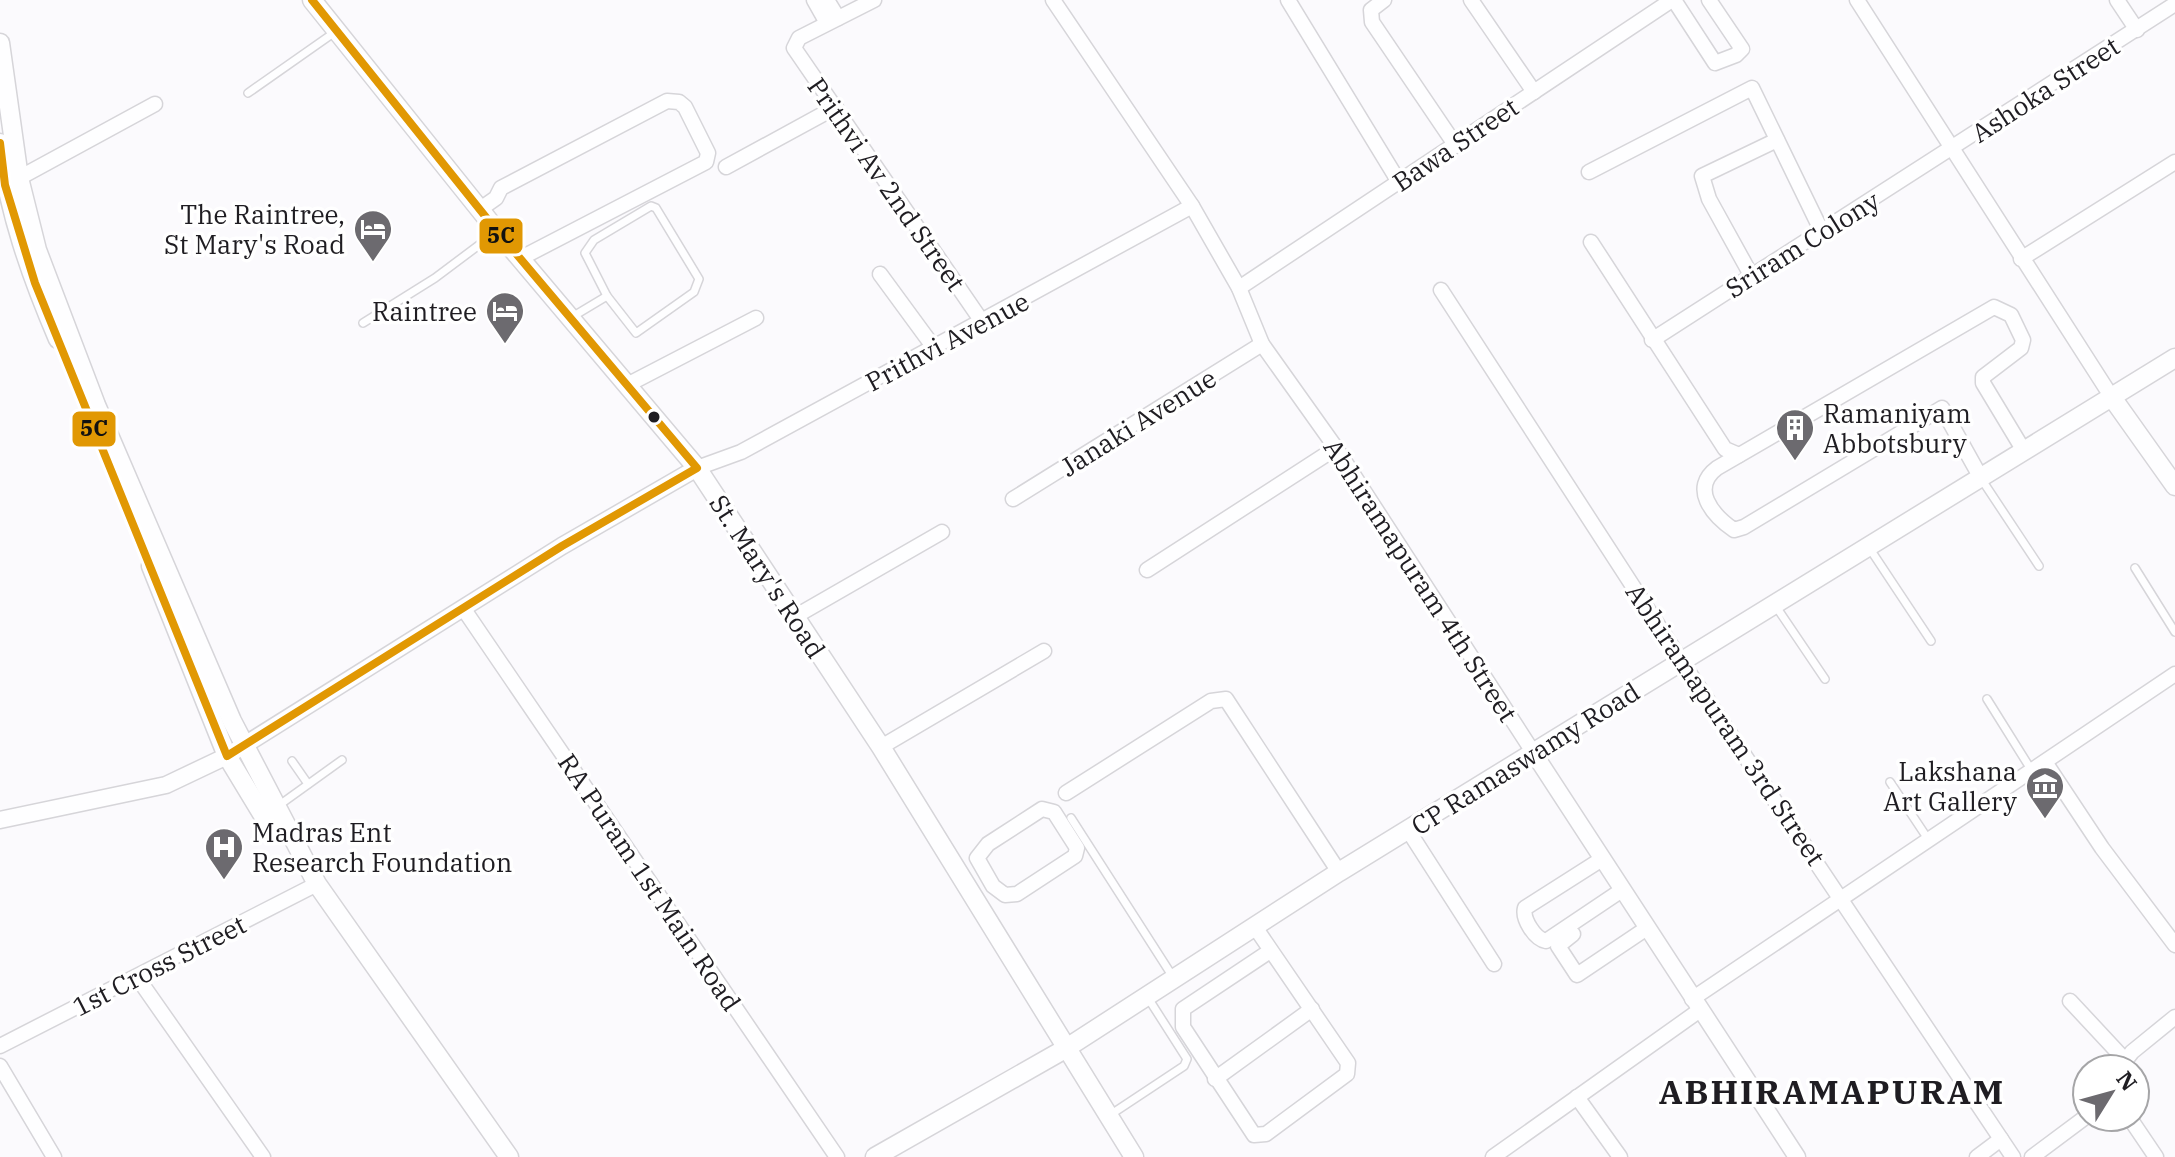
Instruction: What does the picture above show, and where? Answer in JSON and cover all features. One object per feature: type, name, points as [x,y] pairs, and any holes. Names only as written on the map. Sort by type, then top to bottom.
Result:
[{"type":"main road","name":"St. Mary's Road","points":[[312,0],[479,210],[697,468],[881,747],[1134,1157]]},
{"type":"main road","points":[[0,43],[5,185],[35,283],[227,756],[264,817],[286,828]]},
{"type":"main road","points":[[4,153],[19,178],[37,250],[96,405],[245,744],[278,806],[286,828],[317,884],[509,1157]]},
{"type":"main road","name":"CP Ramaswamy Road","points":[[875,1157],[1065,1049],[1176,981],[1339,872],[2175,358]]},
{"type":"main road","points":[[2111,396],[2175,486]]},
{"type":"street","points":[[814,0],[839,13],[874,0]]},
{"type":"street","points":[[827,0],[839,13]]},
{"type":"street","name":"Abhiramapuram 4th Street","points":[[1053,0],[1192,206],[1239,288],[1262,344],[1336,448],[1797,1157]]},
{"type":"street","points":[[1288,0],[1399,182]]},
{"type":"street","points":[[1384,0],[1371,10],[1372,22],[1456,146]]},
{"type":"street","points":[[1471,0],[1534,92]]},
{"type":"street","points":[[1673,0],[1715,63],[1719,63],[1742,49],[1709,0]]},
{"type":"street","name":"Bawa Street","points":[[1239,288],[1673,0]]},
{"type":"street","points":[[1857,0],[2111,396]]},
{"type":"street","name":"Ashoka Street","points":[[2117,0],[2137,30]]},
{"type":"street","name":"Ashoka Street","points":[[1954,149],[2175,4]]},
{"type":"street","name":"Prithvi Av 2nd Street","points":[[839,13],[794,44],[983,323]]},
{"type":"street","points":[[1589,172],[1752,88],[1822,232]]},
{"type":"street","points":[[479,210],[496,198],[501,188],[667,101],[685,107],[708,153],[706,162],[521,258]]},
{"type":"street","points":[[19,178],[155,104]]},
{"type":"street","points":[[726,167],[836,107]]},
{"type":"street","points":[[1751,275],[1709,199],[1702,176],[1777,140]]},
{"type":"street","name":"Sriram Colony","points":[[1652,340],[1954,149]]},
{"type":"street","points":[[2021,259],[2175,162]]},
{"type":"street","name":"Prithvi Avenue","points":[[697,468],[741,452],[983,323],[1192,206]]},
{"type":"street","points":[[1591,242],[1725,449],[1739,455]]},
{"type":"street","points":[[880,274],[935,349]]},
{"type":"street","name":"Abhiramapuram 3rd Street","points":[[1441,290],[1682,662],[1842,896],[2013,1157]]},
{"type":"street","points":[[1981,478],[1942,408],[1734,530],[1713,507],[1702,485],[1705,477],[1739,455],[1994,307],[2011,315],[2023,340],[2021,348],[1983,377],[1983,383],[2024,451]]},
{"type":"street","points":[[627,385],[756,318]]},
{"type":"street","name":"Janaki Avenue","points":[[1013,499],[1262,344]]},
{"type":"street","points":[[1147,570],[1336,448]]},
{"type":"street","points":[[0,820],[166,785],[227,756],[463,608],[697,468]]},
{"type":"street","points":[[796,616],[942,532]]},
{"type":"street","name":"RA Puram 1st Main Road","points":[[463,608],[837,1157]]},
{"type":"street","points":[[881,747],[1044,651]]},
{"type":"street","points":[[1493,1157],[1842,896],[2175,674]]},
{"type":"street","points":[[1066,793],[1211,701],[1226,699],[1339,872]]},
{"type":"street","points":[[2038,766],[2175,945]]},
{"type":"street","points":[[958,873],[977,858],[988,844],[1042,809],[1054,812],[1077,848],[1075,856],[1017,894],[1005,895],[993,886],[977,858]]},
{"type":"street","points":[[1408,830],[1494,964]]},
{"type":"street","points":[[1602,859],[1525,908],[1524,916],[1536,935],[1546,941],[1624,894]]},
{"type":"street","name":"1st Cross Street","points":[[0,1046],[317,884]]},
{"type":"street","points":[[972,896],[993,886]]},
{"type":"street","points":[[1624,894],[1559,943],[1558,950],[1573,973],[1579,974],[1647,928]]},
{"type":"street","points":[[1255,927],[1348,1063],[1347,1074],[1310,1103],[1266,1134],[1254,1135],[1183,1027],[1183,1009],[1270,951]]},
{"type":"street","points":[[137,977],[263,1157]]},
{"type":"street","points":[[2070,1001],[2113,1053]]},
{"type":"street","points":[[1215,1079],[1312,1009]]},
{"type":"street","points":[[2134,1053],[2175,1017]]},
{"type":"street","points":[[0,1066],[54,1157]]},
{"type":"street","points":[[1577,1097],[1620,1157]]},
{"type":"street","points":[[2032,1157],[2071,1128]]},
{"type":"street","points":[[2140,1133],[2156,1157]]},
{"type":"street","points":[[1977,1157],[2001,1139]]},
{"type":"lane","points":[[248,93],[337,31]]},
{"type":"lane","points":[[645,208],[656,208],[698,273],[694,292],[636,333],[607,296],[585,258],[586,247],[645,208]]},
{"type":"lane","points":[[363,323],[435,278],[497,231]]},
{"type":"lane","points":[[572,317],[607,296]]},
{"type":"lane","points":[[1981,478],[2039,566]]},
{"type":"lane","points":[[1868,547],[1931,641]]},
{"type":"lane","points":[[2135,568],[2175,632]]},
{"type":"lane","points":[[1775,605],[1825,679]]},
{"type":"lane","points":[[1987,699],[2038,766]]},
{"type":"lane","points":[[278,806],[342,760]]},
{"type":"lane","points":[[292,761],[308,784]]},
{"type":"lane","points":[[1890,782],[1928,839]]},
{"type":"lane","points":[[1071,818],[1176,981]]},
{"type":"lane","points":[[1108,1116],[1184,1066],[1187,1059],[1148,998]]},
{"type":"transit line","name":"5C","points":[[0,143],[5,185],[35,283],[227,756],[562,546],[697,468],[497,231],[312,0]]},
{"type":"place","name":"The Raintree, St Mary's Road","points":[[373,263]]},
{"type":"place","name":"Raintree","points":[[505,345]]},
{"type":"place","name":"Ramaniyam Abbotsbury","points":[[1795,462]]},
{"type":"place","name":"Lakshana Art Gallery","points":[[2045,820]]},
{"type":"place","name":"Madras Ent Research Foundation","points":[[224,881]]},
{"type":"district","name":"ABHIRAMAPURAM","points":[[1832,1091]]}]
